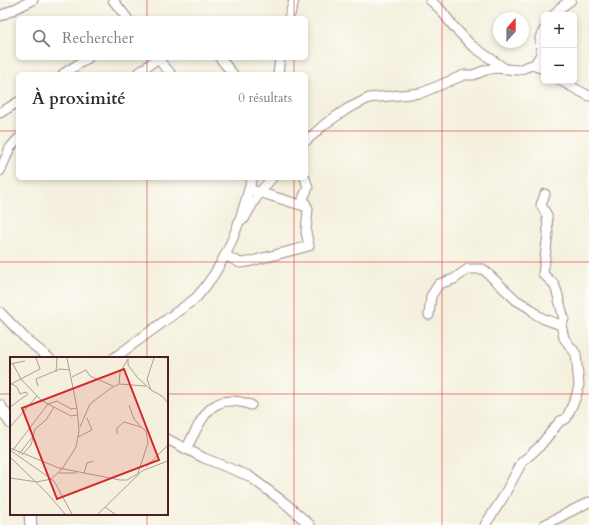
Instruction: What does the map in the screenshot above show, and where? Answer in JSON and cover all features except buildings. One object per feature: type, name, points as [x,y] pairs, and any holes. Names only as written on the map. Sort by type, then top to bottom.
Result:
[{"type":"main road","points":[[4,411],[10,421]]},
{"type":"main road","points":[[30,515],[31,525]]},
{"type":"street","points":[[0,16],[33,0]]},
{"type":"street","points":[[113,0],[125,16]]},
{"type":"street","points":[[290,16],[294,0]]},
{"type":"street","points":[[430,0],[440,8],[471,45],[506,69]]},
{"type":"street","points":[[557,12],[571,0]]},
{"type":"street","points":[[541,35],[541,46]]},
{"type":"street","points":[[308,139],[325,124],[347,109],[369,98],[421,93],[464,75],[473,75],[495,68],[518,70],[535,64],[542,54],[541,48]]},
{"type":"street","points":[[65,72],[85,60]]},
{"type":"street","points":[[140,72],[155,60]]},
{"type":"street","points":[[160,60],[168,72]]},
{"type":"street","points":[[222,60],[232,72]]},
{"type":"street","points":[[278,72],[280,60]]},
{"type":"street","points":[[535,64],[537,67],[541,68]]},
{"type":"street","points":[[567,84],[589,96]]},
{"type":"street","points":[[0,113],[16,103]]},
{"type":"street","points":[[0,170],[3,160],[16,141]]},
{"type":"street","points":[[115,357],[196,298],[205,288],[225,255],[240,223],[251,180]]},
{"type":"street","points":[[240,223],[247,216],[259,193],[270,180]]},
{"type":"street","points":[[225,255],[240,263],[308,246],[306,238],[308,212],[303,198],[308,188],[306,180]]},
{"type":"street","points":[[249,189],[259,193],[265,193],[276,199],[307,207]]},
{"type":"street","points":[[485,525],[502,499],[522,462],[539,447],[560,421],[566,419],[580,385],[576,354],[564,338],[561,325],[564,319],[557,292],[554,284],[544,276],[542,271],[548,243],[547,215],[541,205],[544,194]]},
{"type":"street","points":[[429,315],[431,296],[439,284],[454,279],[468,269],[479,268],[486,271],[502,286],[507,294],[531,309],[537,315],[548,321],[561,325]]},
{"type":"street","points":[[0,312],[27,340],[48,357]]},
{"type":"street","points":[[186,449],[208,409],[218,402],[239,401],[251,405]]},
{"type":"street","points":[[168,440],[186,449],[249,476],[285,502],[310,525]]},
{"type":"street","points":[[544,525],[589,502]]}]
